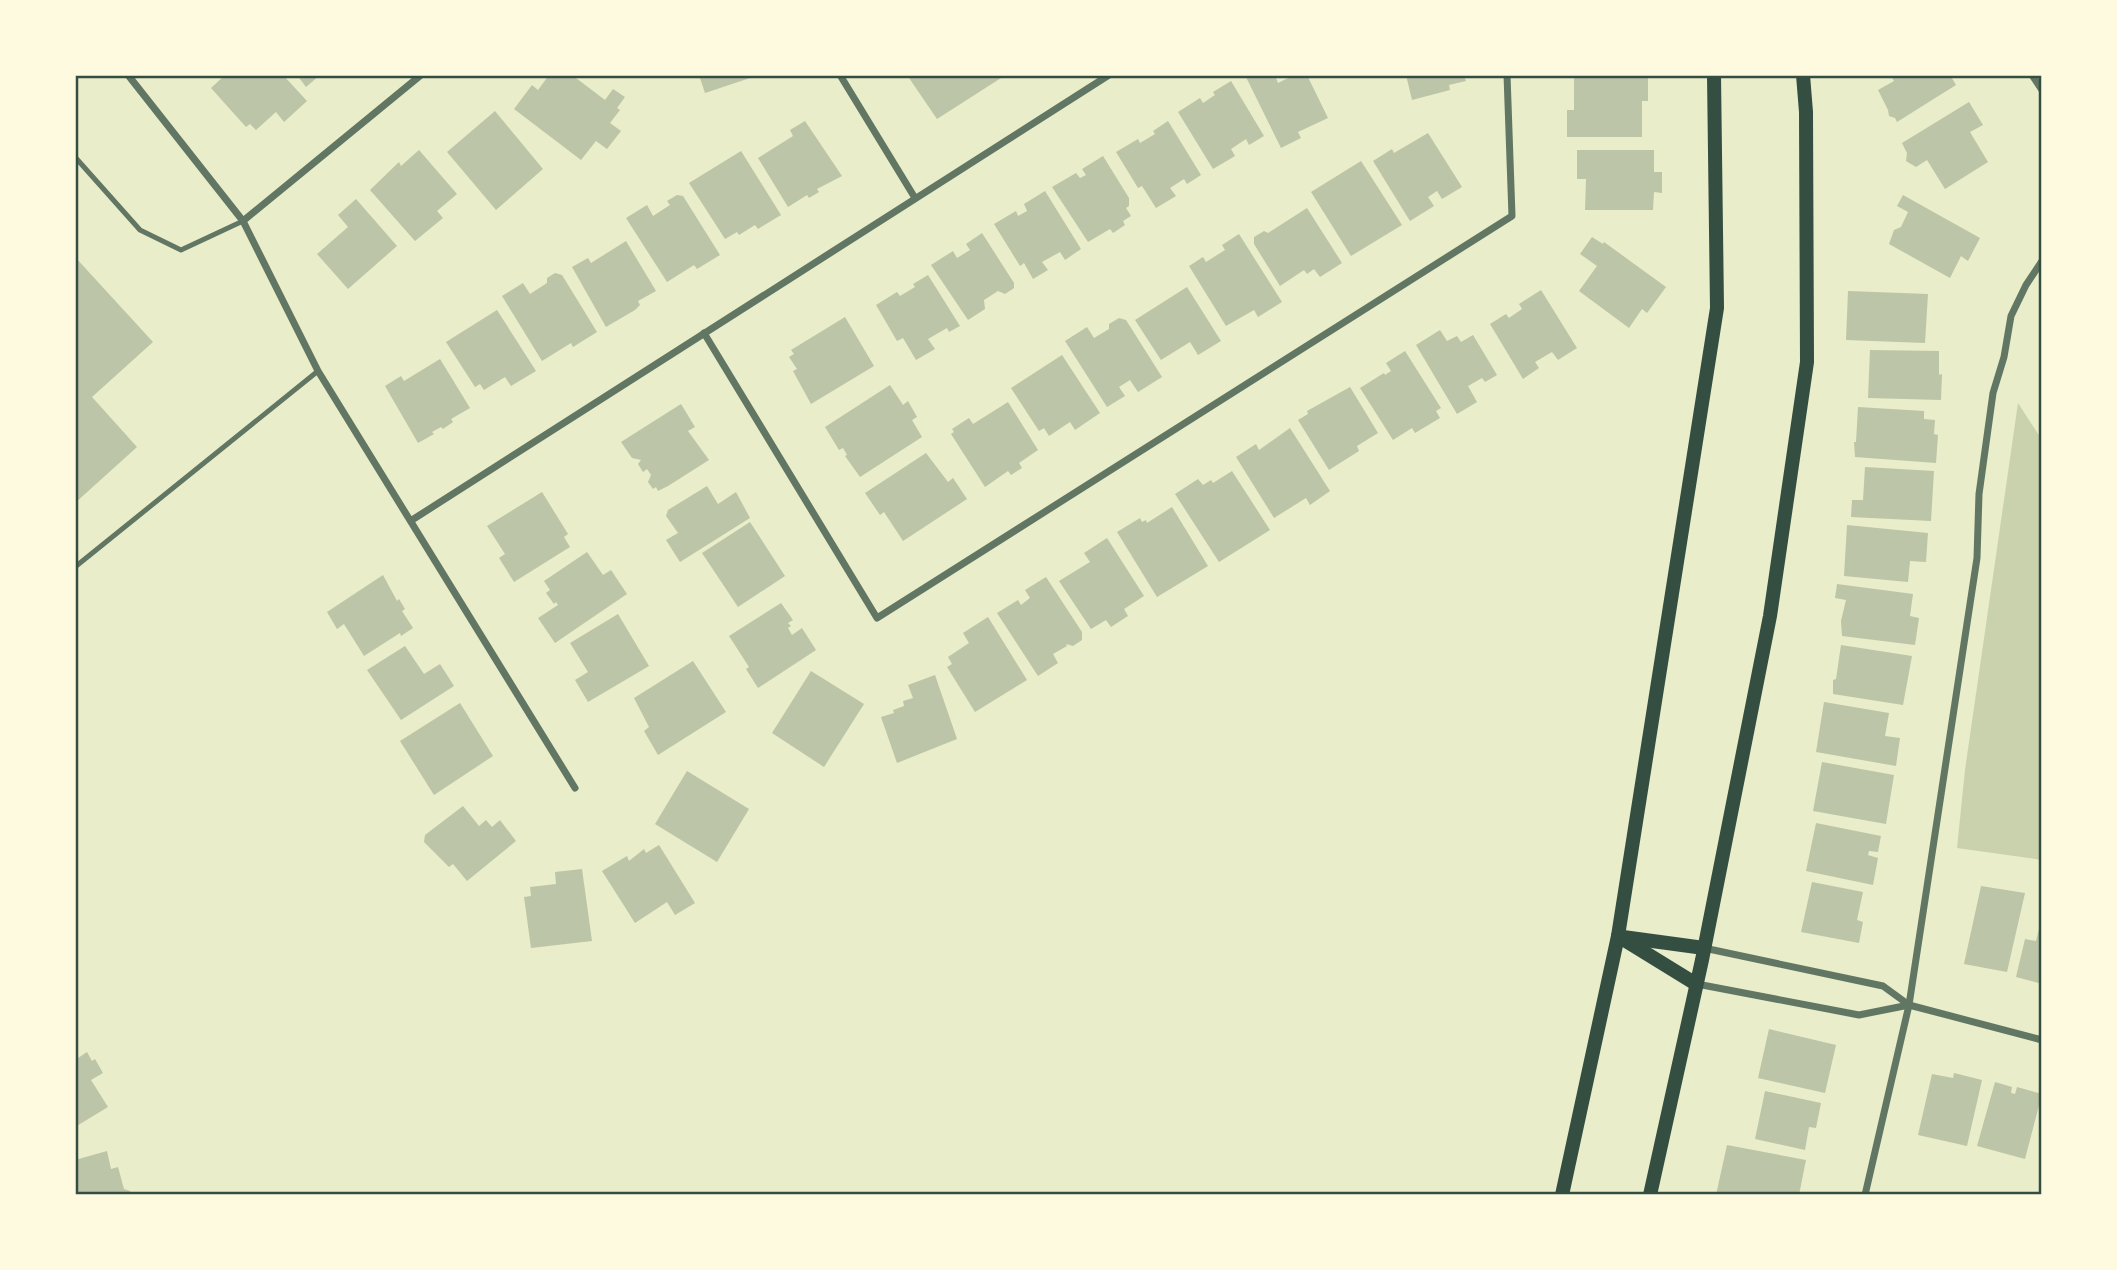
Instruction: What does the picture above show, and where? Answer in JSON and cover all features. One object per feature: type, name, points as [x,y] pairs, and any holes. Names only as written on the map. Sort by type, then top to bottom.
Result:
[{"type":"main road","points":[[1562,1195],[1618,936],[1717,308],[1714,75]]},
{"type":"main road","points":[[1650,1195],[1704,948],[1770,616],[1807,362],[1806,113],[1803,75]]},
{"type":"main road","points":[[1618,936],[1704,948]]},
{"type":"main road","points":[[1618,936],[1696,984]]},
{"type":"street","points":[[128,75],[243,221],[318,371],[575,788]]},
{"type":"street","points":[[243,221],[421,75]]},
{"type":"street","points":[[840,75],[915,198]]},
{"type":"street","points":[[412,520],[1109,75]]},
{"type":"street","points":[[704,333],[877,618],[1512,216],[1507,75]]},
{"type":"street","points":[[2032,75],[2042,90]]},
{"type":"street","points":[[1865,1195],[1909,1005],[1977,558],[1979,494],[1993,393],[2004,357],[2011,316],[2042,261]]},
{"type":"street","points":[[1704,948],[1883,986],[1909,1005],[2042,1040]]},
{"type":"street","points":[[1696,984],[1859,1015],[1909,1005]]},
{"type":"lane","points":[[75,156],[140,230],[181,250],[243,221]]},
{"type":"lane","points":[[75,567],[318,371]]},
{"type":"green space","points":[[2018,403],[2042,440],[2042,860],[1957,848],[1965,770]]},
{"type":"building","points":[[225,75],[283,75],[307,101],[284,122],[276,112],[256,130],[250,124],[246,127],[211,88]]},
{"type":"building","points":[[297,75],[320,75],[306,87]]},
{"type":"building","points":[[549,75],[572,75],[605,100],[613,89],[625,97],[617,108],[620,110],[610,123],[621,131],[607,149],[596,141],[581,160],[514,109],[532,85],[538,90]]},
{"type":"building","points":[[699,75],[756,75],[756,76],[705,93]]},
{"type":"building","points":[[907,75],[999,75],[1001,78],[937,119]]},
{"type":"building","points":[[1245,75],[1275,75],[1278,83],[1294,75],[1307,75],[1328,118],[1298,132],[1301,138],[1281,148]]},
{"type":"building","points":[[1406,75],[1464,75],[1466,81],[1449,85],[1450,90],[1412,100]]},
{"type":"building","points":[[1890,75],[1950,75],[1956,85],[1897,122],[1889,116],[1878,90],[1894,81]]},
{"type":"building","points":[[1648,77],[1648,101],[1642,101],[1642,137],[1567,137],[1567,110],[1574,110],[1574,78]]},
{"type":"building","points":[[1231,81],[1264,136],[1249,145],[1246,139],[1231,149],[1235,156],[1213,169],[1178,112],[1200,98],[1203,103],[1215,95],[1213,92]]},
{"type":"building","points":[[1969,102],[1983,125],[1970,132],[1988,162],[1945,189],[1927,160],[1916,167],[1906,161],[1907,153],[1902,143]]},
{"type":"building","points":[[495,111],[543,169],[496,210],[447,152]]},
{"type":"building","points":[[805,121],[842,176],[817,189],[819,192],[809,198],[807,195],[788,207],[758,158],[793,136],[790,130]]},
{"type":"building","points":[[1168,121],[1201,175],[1187,184],[1184,179],[1170,188],[1176,196],[1156,208],[1142,186],[1138,188],[1116,152],[1138,139],[1140,143],[1155,134],[1153,131]]},
{"type":"building","points":[[1428,133],[1462,187],[1442,199],[1437,191],[1428,197],[1434,206],[1410,221],[1373,161],[1392,149],[1394,153]]},
{"type":"building","points":[[419,150],[457,194],[437,211],[443,218],[415,241],[370,190],[399,162],[401,166]]},
{"type":"building","points":[[1577,150],[1654,150],[1654,172],[1662,172],[1662,193],[1654,192],[1653,210],[1585,210],[1586,179],[1577,179]]},
{"type":"building","points":[[741,151],[781,215],[758,229],[755,225],[739,235],[737,232],[725,239],[689,183]]},
{"type":"building","points":[[1103,156],[1129,198],[1129,206],[1126,208],[1131,216],[1123,221],[1125,225],[1113,233],[1110,229],[1088,242],[1052,187],[1076,173],[1080,178],[1086,175],[1082,169]]},
{"type":"building","points":[[1361,161],[1402,225],[1351,256],[1311,192]]},
{"type":"building","points":[[1045,191],[1081,249],[1065,260],[1060,252],[1042,262],[1048,270],[1033,279],[1024,263],[1020,266],[994,224],[1016,211],[1018,216],[1027,211],[1024,204]]},
{"type":"building","points":[[677,195],[683,196],[720,255],[697,269],[694,265],[667,282],[626,218],[647,205],[653,216],[670,205],[667,201]]},
{"type":"building","points":[[1903,195],[1980,238],[1968,261],[1961,256],[1950,278],[1889,244],[1894,230],[1901,227],[1908,212],[1897,206]]},
{"type":"building","points":[[356,199],[397,246],[348,289],[317,254],[348,227],[338,215]]},
{"type":"building","points":[[1307,208],[1342,263],[1320,277],[1314,269],[1307,274],[1304,270],[1280,286],[1254,244],[1254,237],[1264,231],[1268,233]]},
{"type":"building","points":[[982,233],[1014,283],[1014,288],[1005,294],[998,291],[984,300],[985,309],[968,320],[931,265],[953,251],[957,258],[970,250],[966,244]]},
{"type":"building","points":[[1239,234],[1282,302],[1258,317],[1254,310],[1226,326],[1189,266],[1203,257],[1206,262],[1225,250],[1222,245]]},
{"type":"building","points":[[1592,237],[1603,244],[1604,242],[1666,287],[1647,313],[1642,309],[1629,328],[1579,291],[1597,266],[1580,254]]},
{"type":"building","points":[[626,241],[656,291],[638,301],[640,305],[635,310],[606,327],[572,267],[588,258],[591,263]]},
{"type":"building","points":[[75,257],[153,342],[92,397],[137,447],[75,503]]},
{"type":"building","points":[[555,273],[562,275],[597,332],[573,347],[571,343],[542,361],[502,296],[523,283],[530,294],[547,283],[547,278]]},
{"type":"building","points":[[928,275],[960,326],[949,332],[947,328],[928,339],[935,349],[916,360],[903,338],[897,341],[876,305],[897,292],[900,296]]},
{"type":"building","points":[[1187,287],[1221,341],[1198,355],[1190,342],[1161,360],[1135,320]]},
{"type":"building","points":[[1541,290],[1577,348],[1558,360],[1552,352],[1535,362],[1539,368],[1523,379],[1490,324],[1506,314],[1509,318],[1522,309],[1519,304]]},
{"type":"building","points":[[1848,291],[1928,294],[1925,343],[1846,340]]},
{"type":"building","points":[[497,310],[536,371],[511,386],[505,377],[484,390],[480,384],[475,387],[446,342]]},
{"type":"building","points":[[845,317],[874,366],[811,404],[793,371],[797,369],[789,357],[794,354],[791,350]]},
{"type":"building","points":[[1119,318],[1126,320],[1162,377],[1138,392],[1130,380],[1119,387],[1125,396],[1107,407],[1065,341],[1087,327],[1094,338],[1109,329],[1109,324]]},
{"type":"building","points":[[1440,330],[1447,341],[1457,336],[1461,342],[1473,335],[1497,375],[1485,382],[1482,378],[1468,386],[1477,402],[1457,414],[1416,345]]},
{"type":"building","points":[[1870,350],[1939,351],[1941,400],[1868,398]]},
{"type":"building","points":[[1405,351],[1441,408],[1436,411],[1440,418],[1415,433],[1412,428],[1393,440],[1360,388],[1391,371],[1386,363]]},
{"type":"building","points":[[1062,355],[1100,413],[1075,430],[1070,422],[1049,436],[1044,428],[1039,431],[1011,388]]},
{"type":"building","points":[[440,359],[470,408],[451,419],[453,422],[443,429],[441,427],[432,432],[434,434],[418,443],[385,386],[401,376],[404,381]]},
{"type":"building","points":[[890,385],[903,405],[908,401],[917,417],[912,420],[922,437],[860,477],[845,456],[847,455],[843,448],[839,450],[825,427]]},
{"type":"building","points":[[1350,387],[1378,433],[1357,446],[1359,451],[1329,470],[1298,420],[1308,414],[1307,411]]},
{"type":"building","points":[[1008,402],[1038,450],[1019,463],[1022,468],[1011,475],[1008,471],[985,487],[951,434],[954,432],[952,429],[969,418],[973,424]]},
{"type":"building","points":[[681,404],[695,427],[688,431],[709,460],[658,491],[648,482],[651,475],[647,469],[643,472],[638,464],[641,460],[632,458],[621,442]]},
{"type":"building","points":[[1858,407],[1924,411],[1924,419],[1935,420],[1934,434],[1938,435],[1936,463],[1855,457]]},
{"type":"building","points":[[1290,428],[1330,491],[1310,505],[1306,498],[1274,518],[1236,457],[1256,444],[1259,450]]},
{"type":"building","points":[[926,453],[948,482],[953,478],[967,499],[903,541],[884,512],[880,515],[865,493]]},
{"type":"building","points":[[1865,467],[1934,471],[1931,521],[1851,517],[1852,500],[1863,500]]},
{"type":"building","points":[[1232,471],[1270,530],[1219,562],[1175,494],[1198,479],[1203,485],[1211,480],[1213,483]]},
{"type":"building","points":[[707,486],[718,504],[736,492],[750,518],[680,562],[666,540],[678,533],[666,516],[668,510]]},
{"type":"building","points":[[542,492],[568,534],[564,537],[570,547],[514,582],[499,558],[505,554],[487,526]]},
{"type":"building","points":[[1172,507],[1208,566],[1157,597],[1117,532],[1140,518],[1147,523]]},
{"type":"building","points":[[750,522],[785,576],[738,607],[702,553]]},
{"type":"building","points":[[1847,525],[1928,533],[1926,562],[1910,561],[1908,582],[1844,576]]},
{"type":"building","points":[[1107,538],[1144,596],[1124,609],[1128,616],[1111,627],[1106,620],[1091,629],[1059,581],[1090,562],[1084,553]]},
{"type":"building","points":[[587,552],[603,575],[611,570],[627,594],[555,643],[538,618],[558,605],[556,602],[554,604],[546,593],[550,590],[544,581]]},
{"type":"building","points":[[383,575],[397,601],[399,599],[405,609],[402,611],[413,628],[401,636],[400,633],[364,656],[344,624],[337,629],[327,612]]},
{"type":"building","points":[[1046,577],[1082,632],[1082,640],[1073,646],[1066,644],[1067,646],[1053,654],[1058,663],[1038,676],[997,613],[1018,600],[1021,605],[1030,598],[1025,590]]},
{"type":"building","points":[[1837,584],[1913,594],[1910,616],[1919,618],[1915,645],[1842,636],[1841,621],[1846,600],[1835,598]]},
{"type":"building","points":[[781,603],[793,620],[788,623],[792,635],[802,628],[816,650],[758,688],[746,669],[749,667],[729,636]]},
{"type":"building","points":[[618,614],[649,666],[588,702],[575,680],[588,672],[570,643]]},
{"type":"building","points":[[988,617],[1027,680],[975,712],[947,667],[952,664],[948,657],[969,643],[963,633]]},
{"type":"building","points":[[1841,645],[1912,656],[1903,705],[1833,694],[1833,680],[1836,679]]},
{"type":"building","points":[[405,646],[424,674],[440,664],[454,686],[401,720],[367,670]]},
{"type":"building","points":[[693,661],[726,712],[658,755],[644,731],[649,727],[634,698]]},
{"type":"building","points":[[811,671],[864,704],[824,767],[772,733]]},
{"type":"building","points":[[935,675],[957,739],[897,763],[881,717],[894,713],[893,710],[904,706],[903,701],[913,698],[908,685]]},
{"type":"building","points":[[1824,702],[1889,713],[1885,736],[1900,738],[1896,766],[1816,752]]},
{"type":"building","points":[[460,703],[493,756],[434,795],[400,741]]},
{"type":"building","points":[[1822,762],[1894,775],[1886,824],[1813,811]]},
{"type":"building","points":[[687,771],[749,809],[717,862],[655,824]]},
{"type":"building","points":[[463,806],[479,826],[486,820],[492,827],[500,820],[516,841],[467,881],[453,864],[449,867],[424,842],[425,835]]},
{"type":"building","points":[[1816,823],[1881,836],[1878,852],[1869,851],[1868,855],[1878,858],[1873,885],[1806,871]]},
{"type":"building","points":[[659,845],[695,903],[675,915],[667,902],[635,923],[602,871],[627,856],[629,861],[644,849],[646,853]]},
{"type":"building","points":[[582,869],[592,941],[531,948],[524,897],[531,896],[530,887],[556,884],[555,872]]},
{"type":"building","points":[[1812,882],[1863,892],[1857,920],[1863,922],[1859,943],[1801,932]]},
{"type":"building","points":[[1981,886],[2025,893],[2007,972],[1964,964]]},
{"type":"building","points":[[2041,921],[2042,984],[2016,977],[2025,939],[2036,941]]},
{"type":"building","points":[[1769,1029],[1836,1045],[1825,1093],[1758,1078]]},
{"type":"building","points":[[87,1052],[92,1061],[95,1059],[103,1073],[91,1080],[108,1107],[75,1127],[75,1060]]},
{"type":"building","points":[[1954,1073],[1982,1080],[1967,1146],[1918,1135],[1932,1074],[1953,1078]]},
{"type":"building","points":[[1995,1082],[2012,1087],[2011,1093],[2015,1094],[2017,1087],[2042,1094],[2025,1159],[1977,1146]]},
{"type":"building","points":[[1765,1091],[1821,1103],[1816,1128],[1809,1127],[1805,1150],[1755,1139]]},
{"type":"building","points":[[1727,1145],[1806,1160],[1799,1195],[1716,1195]]},
{"type":"building","points":[[107,1151],[111,1169],[118,1167],[124,1189],[130,1191],[131,1195],[75,1195],[75,1160]]}]
